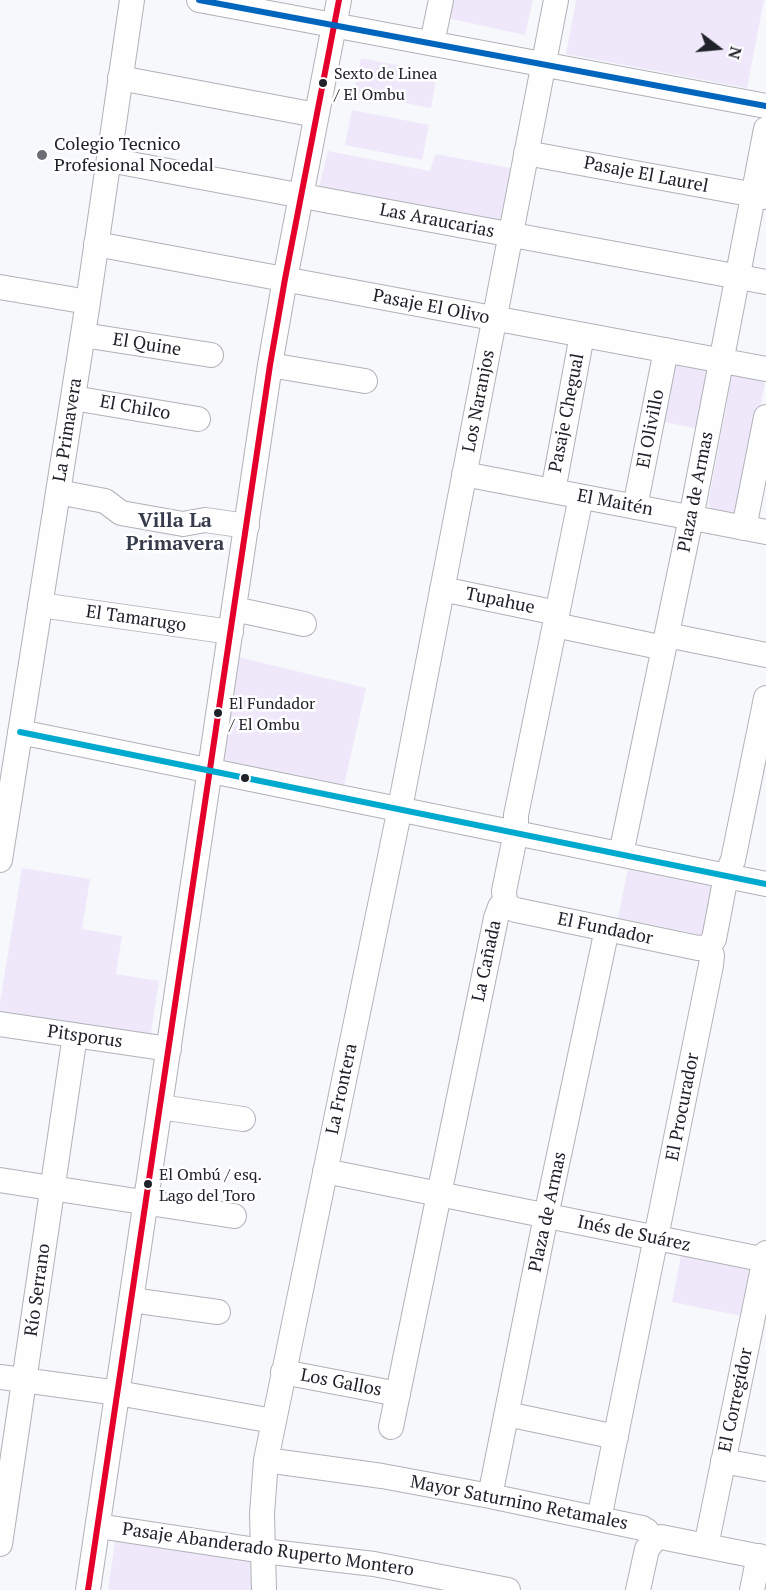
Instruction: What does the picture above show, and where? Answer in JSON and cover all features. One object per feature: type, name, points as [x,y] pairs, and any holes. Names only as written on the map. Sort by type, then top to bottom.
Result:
[{"type":"street","name":"La Primavera","points":[[0,860],[83,335],[132,0]]},
{"type":"street","points":[[199,0],[241,4],[334,25],[766,106]]},
{"type":"street","points":[[88,1590],[270,365],[339,0]]},
{"type":"street","points":[[432,43],[441,0]]},
{"type":"street","name":"Los Naranjos","points":[[442,589],[556,0]]},
{"type":"street","points":[[120,78],[316,115]]},
{"type":"street","name":"Plaza de Armas","points":[[621,854],[691,518],[737,277],[760,196],[766,129]]},
{"type":"street","name":"Pasaje El Laurel","points":[[526,153],[760,196]]},
{"type":"street","name":"Las Araucarias","points":[[109,160],[766,282]]},
{"type":"street","name":"Pasaje El Olivo","points":[[96,244],[766,369]]},
{"type":"street","points":[[0,287],[88,302]]},
{"type":"street","name":"El Quine","points":[[83,335],[211,355]]},
{"type":"street","name":"Pasaje Chegual","points":[[553,491],[582,335]]},
{"type":"street","name":"El Olivillo","points":[[635,507],[666,351]]},
{"type":"street","points":[[270,365],[365,381]]},
{"type":"street","name":"El Chilco","points":[[73,398],[198,419]]},
{"type":"street","points":[[755,530],[766,417]]},
{"type":"street","name":"El Maitén","points":[[464,474],[755,530]]},
{"type":"street","points":[[58,492],[105,501],[121,513],[183,524],[205,520],[247,526]]},
{"type":"street","name":"La Cañada","points":[[391,1427],[496,918],[500,907],[505,902],[504,891],[516,832],[516,815],[581,497]]},
{"type":"street","name":"Tupahue","points":[[442,589],[556,619],[665,641],[766,655]]},
{"type":"street","name":"La Frontera","points":[[264,1590],[262,1488],[266,1460],[400,808],[442,589]]},
{"type":"street","name":"El Tamarugo","points":[[40,605],[233,621],[304,624]]},
{"type":"street","name":"El Procurador","points":[[599,1519],[711,965],[712,955],[708,947],[714,939],[726,876],[733,860],[766,698]]},
{"type":"street","points":[[20,732],[211,769],[766,884]]},
{"type":"street","name":"El Fundador","points":[[505,902],[516,910],[698,948],[708,947]]},
{"type":"street","name":"Plaza de Armas","points":[[490,1496],[607,929]]},
{"type":"street","name":"Pitsporus","points":[[0,1024],[169,1049]]},
{"type":"street","name":"Río Serrano","points":[[0,1544],[75,1035]]},
{"type":"street","points":[[160,1107],[243,1119]]},
{"type":"street","name":"Inés de Suárez","points":[[325,1171],[766,1258]]},
{"type":"street","points":[[0,1180],[234,1216]]},
{"type":"street","name":"El Corregidor","points":[[706,1546],[766,1258]]},
{"type":"street","points":[[131,1300],[218,1312]]},
{"type":"street","name":"Los Gallos","points":[[284,1372],[398,1395]]},
{"type":"street","points":[[0,1377],[118,1394],[273,1421]]},
{"type":"street","points":[[507,1414],[616,1437]]},
{"type":"street","name":"Mayor Saturnino Retamales","points":[[266,1460],[382,1476],[490,1496],[642,1528],[654,1539],[662,1537],[762,1557]]},
{"type":"street","points":[[723,1461],[766,1469]]},
{"type":"street","name":"Pasaje Abanderado Ruperto Montero","points":[[98,1526],[263,1551],[374,1564],[508,1590]]},
{"type":"street","points":[[638,1590],[646,1549],[654,1539]]},
{"type":"street","points":[[752,1590],[762,1557]]},
{"type":"shaded area","points":[[451,0],[533,0],[525,35],[447,18]]},
{"type":"shaded area","points":[[576,0],[764,0],[747,88],[566,54]]},
{"type":"shaded area","points":[[361,58],[437,73],[431,108],[354,93]]},
{"type":"shaded area","points":[[352,110],[429,125],[422,160],[345,145]]},
{"type":"shaded area","points":[[328,151],[430,171],[435,154],[511,168],[502,221],[319,187]]},
{"type":"shaded area","points":[[673,358],[704,364],[709,372],[698,429],[660,421]]},
{"type":"shaded area","points":[[733,369],[766,376],[741,515],[712,510],[708,504]]},
{"type":"shaded area","points":[[234,656],[366,688],[343,790],[218,764]]},
{"type":"shaded area","points":[[22,868],[90,879],[82,929],[122,936],[116,974],[159,981],[150,1039],[0,1014]]},
{"type":"shaded area","points":[[628,869],[717,887],[707,936],[618,918]]},
{"type":"shaded area","points":[[681,1255],[750,1270],[741,1316],[672,1302]]},
{"type":"shaded area","points":[[116,1535],[256,1557],[255,1590],[108,1590]]},
{"type":"transit line","points":[[199,0],[766,106]]},
{"type":"transit line","points":[[88,1590],[270,365],[339,0]]},
{"type":"transit line","points":[[20,732],[766,884]]},
{"type":"place","name":"Sexto de Linea / El Ombu","points":[[323,83]]},
{"type":"place","name":"Colegio Tecnico Profesional Nocedal","points":[[42,155]]},
{"type":"place","name":"El Fundador / El Ombu","points":[[218,713]]},
{"type":"place","name":"El Ombú / esq. Lago del Toro","points":[[148,1184]]},
{"type":"district","name":"Villa La Primavera","points":[[175,532]]}]
